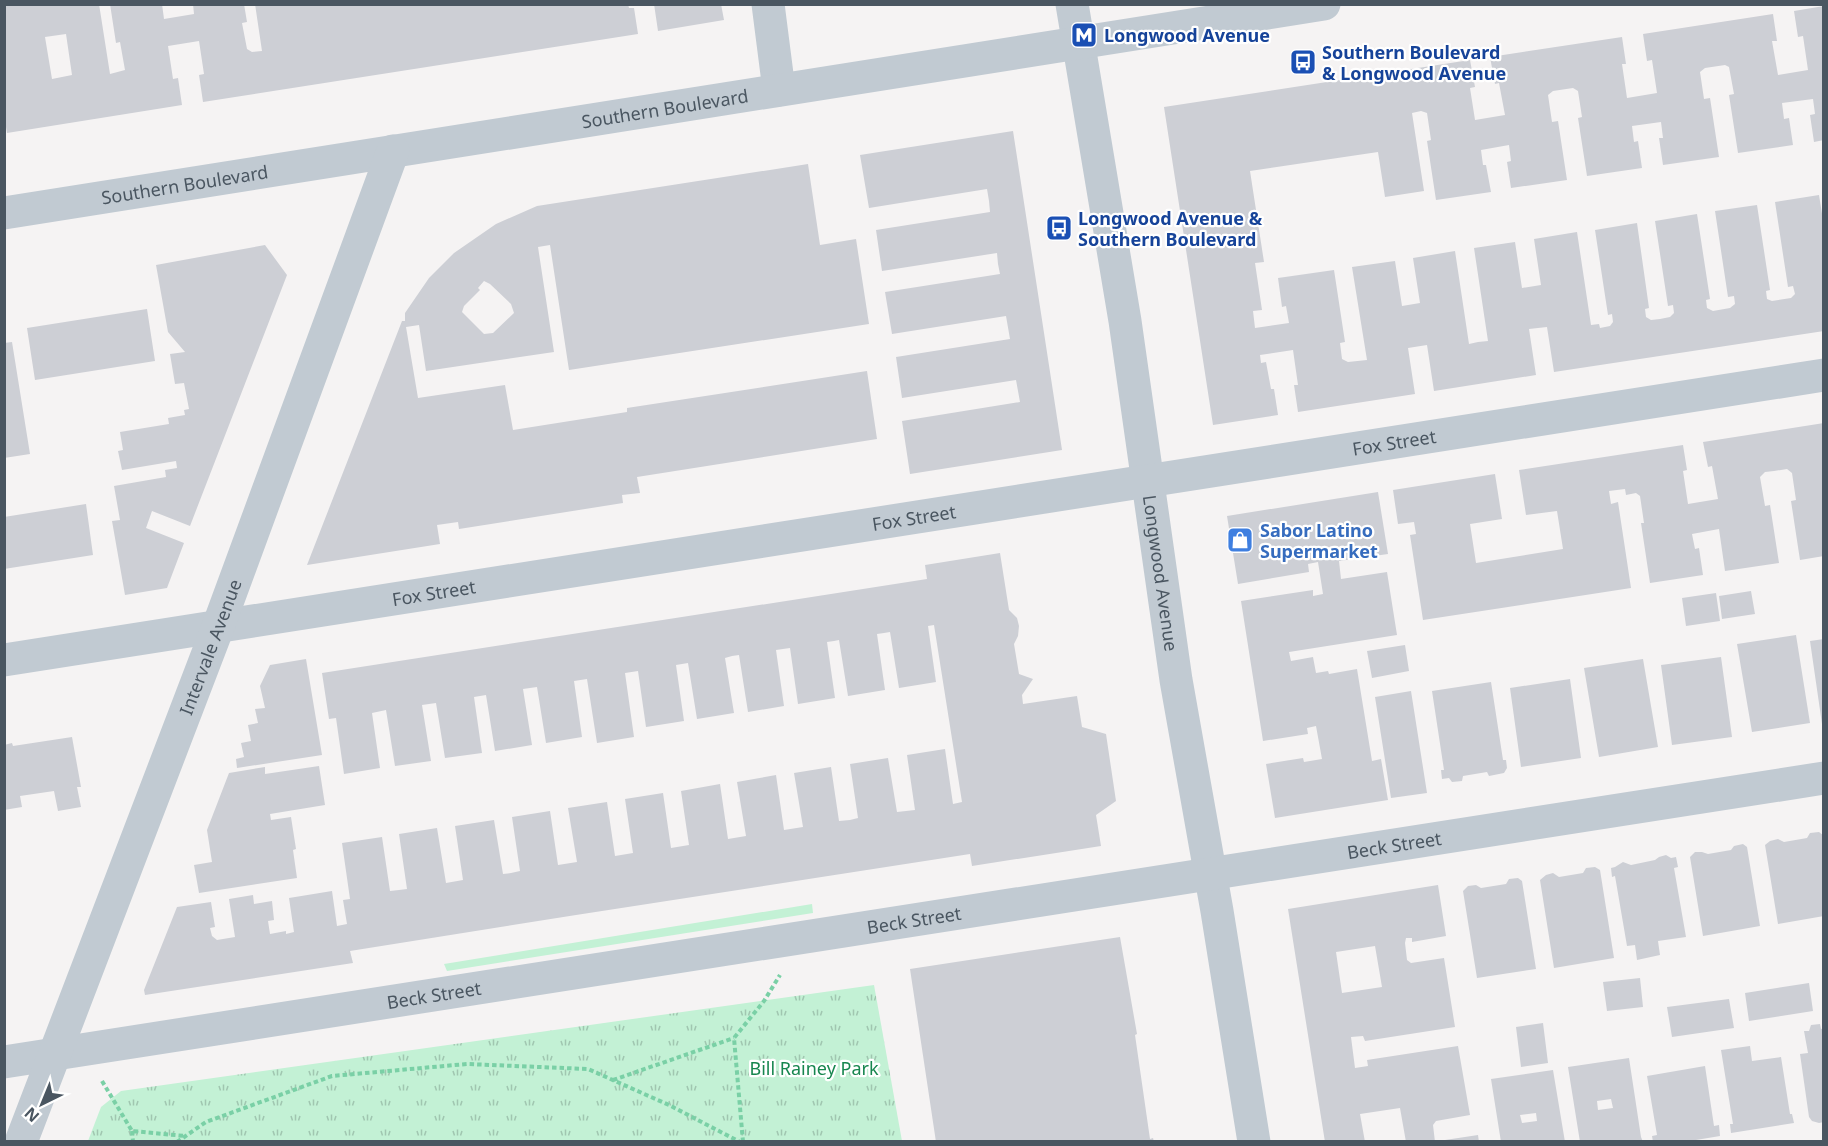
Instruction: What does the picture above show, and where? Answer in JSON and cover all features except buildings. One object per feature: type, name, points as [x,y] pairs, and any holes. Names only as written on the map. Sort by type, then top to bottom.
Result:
[{"type":"street","points":[[768,4],[779,90]]},
{"type":"street","name":"Longwood Avenue","points":[[1072,4],[1125,321],[1176,680],[1211,875],[1254,1142]]},
{"type":"street","name":"Southern Boulevard","points":[[4,213],[1324,4]]},
{"type":"street","name":"Intervale Avenue","points":[[21,1142],[218,627],[393,151]]},
{"type":"street","name":"Fox Street","points":[[4,660],[1824,375]]},
{"type":"street","name":"Beck Street","points":[[4,1062],[1824,778]]},
{"type":"path","points":[[612,1080],[734,1038],[764,1001],[781,973]]},
{"type":"path","points":[[734,1038],[742,1142]]},
{"type":"path","points":[[177,1142],[206,1122],[332,1076],[467,1064],[588,1069],[669,1105],[742,1142]]},
{"type":"path","points":[[101,1080],[132,1131],[134,1142]]},
{"type":"path","points":[[132,1131],[186,1136]]},
{"type":"green space","points":[[812,904],[813,913],[447,971],[444,964]]},
{"type":"green space","name":"Bill Rainey Park","points":[[874,985],[902,1141],[88,1141],[101,1107],[121,1091]]},
{"type":"place","name":"Longwood Avenue","points":[[1084,35]]},
{"type":"place","name":"Southern Boulevard & Longwood Avenue","points":[[1303,62]]},
{"type":"place","name":"Longwood Avenue & Southern Boulevard","points":[[1059,228]]},
{"type":"place","name":"Sabor Latino Supermarket","points":[[1240,540]]}]
